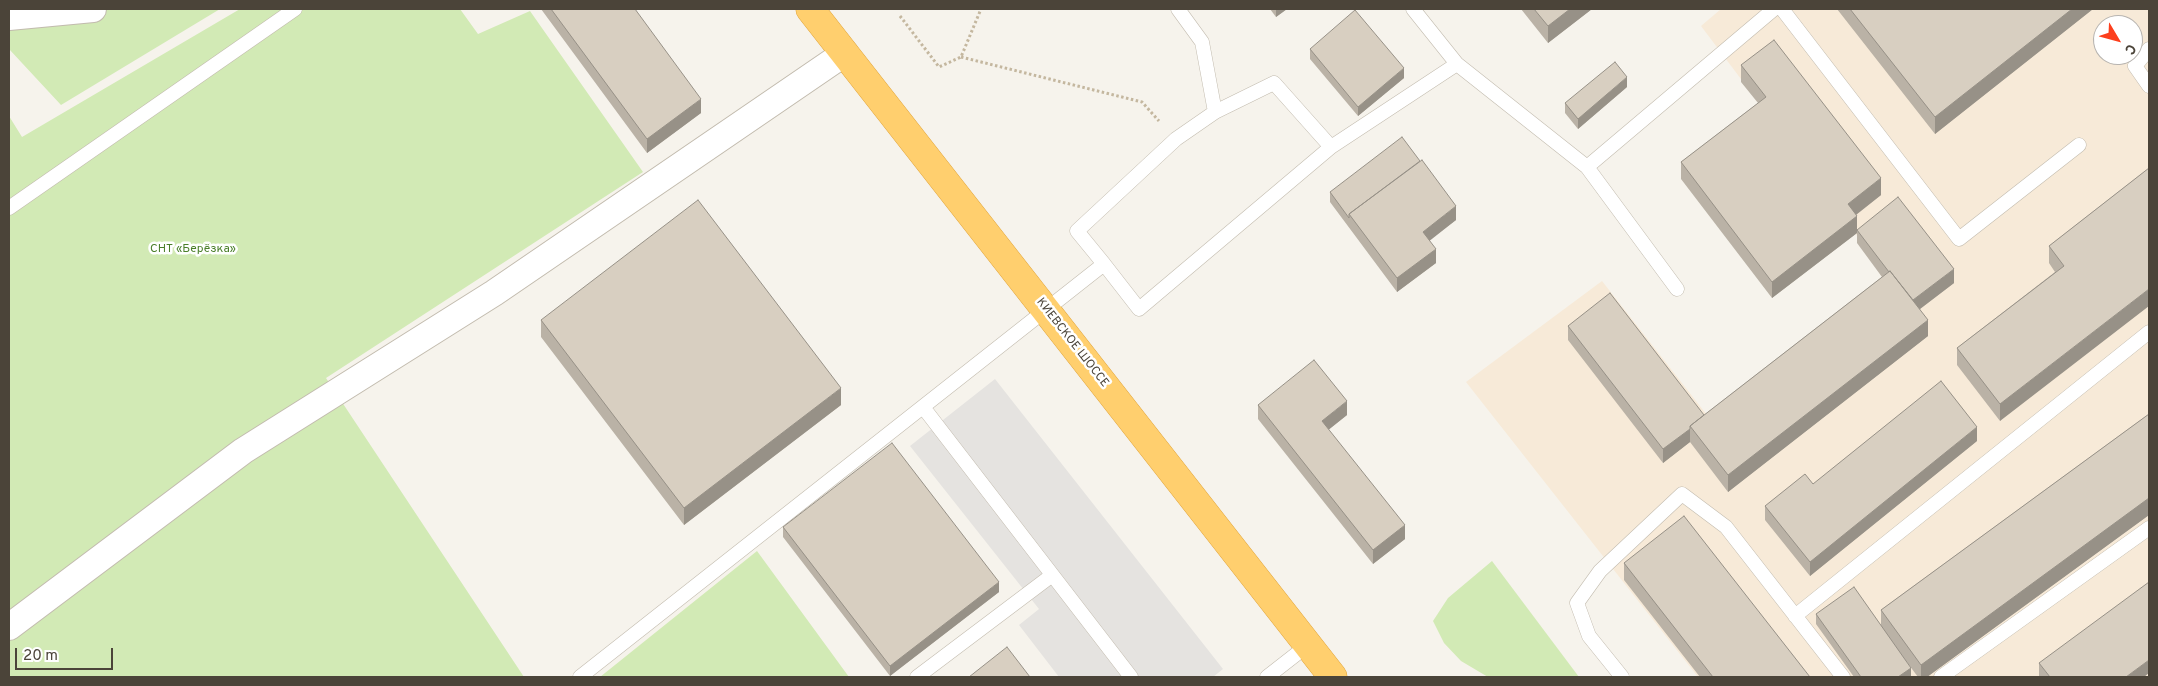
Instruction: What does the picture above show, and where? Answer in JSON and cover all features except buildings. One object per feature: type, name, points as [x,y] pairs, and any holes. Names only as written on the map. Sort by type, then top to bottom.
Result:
[{"type":"highway","name":"КИЕВСКОЕ ШОССЕ","points":[[810,9],[1333,677]]},
{"type":"street","points":[[9,17],[93,9]]},
{"type":"street","points":[[9,628],[242,451],[494,293],[845,53]]},
{"type":"lane","points":[[9,208],[295,9]]},
{"type":"lane","points":[[1178,9],[1202,42],[1215,112]]},
{"type":"lane","points":[[1413,9],[1458,64],[1587,167],[1676,289]]},
{"type":"lane","points":[[1587,167],[1774,9]]},
{"type":"lane","points":[[1782,9],[1959,239],[2080,145]]},
{"type":"lane","points":[[2149,49],[2135,66],[2149,86]]},
{"type":"lane","points":[[1331,147],[1274,83],[1215,112],[1176,139],[1077,231],[1139,309],[1331,147],[1458,64]]},
{"type":"lane","points":[[580,677],[1104,264]]},
{"type":"lane","points":[[1795,616],[2149,332]]},
{"type":"lane","points":[[923,407],[1130,677]]},
{"type":"lane","points":[[1622,677],[1589,636],[1577,603],[1600,571],[1682,494],[1726,527],[1843,677]]},
{"type":"lane","points":[[1941,677],[2149,528]]},
{"type":"lane","points":[[918,677],[1051,576]]},
{"type":"lane","points":[[1266,677],[1308,645]]},
{"type":"path","points":[[961,57],[981,9]]},
{"type":"path","points":[[900,16],[939,67],[961,57],[1142,102],[1176,139]]},
{"type":"shaded area","points":[[1721,9],[2149,9],[2149,677],[1698,677],[1466,382],[1602,281],[1707,415],[1883,279],[1848,221],[1701,26]]},
{"type":"shaded area","points":[[995,379],[1223,669],[1213,677],[1059,677],[1019,625],[1039,609],[910,446]]},
{"type":"green space","points":[[9,9],[220,9],[61,105],[9,49]]},
{"type":"green space","name":"СНТ «Берёзка»","points":[[240,9],[460,9],[478,34],[530,11],[643,172],[326,378],[524,677],[9,677],[9,116],[22,137]]},
{"type":"green space","points":[[757,551],[849,677],[600,677]]},
{"type":"green space","points":[[1492,561],[1579,677],[1488,677],[1461,661],[1444,643],[1433,621],[1448,598]]}]
